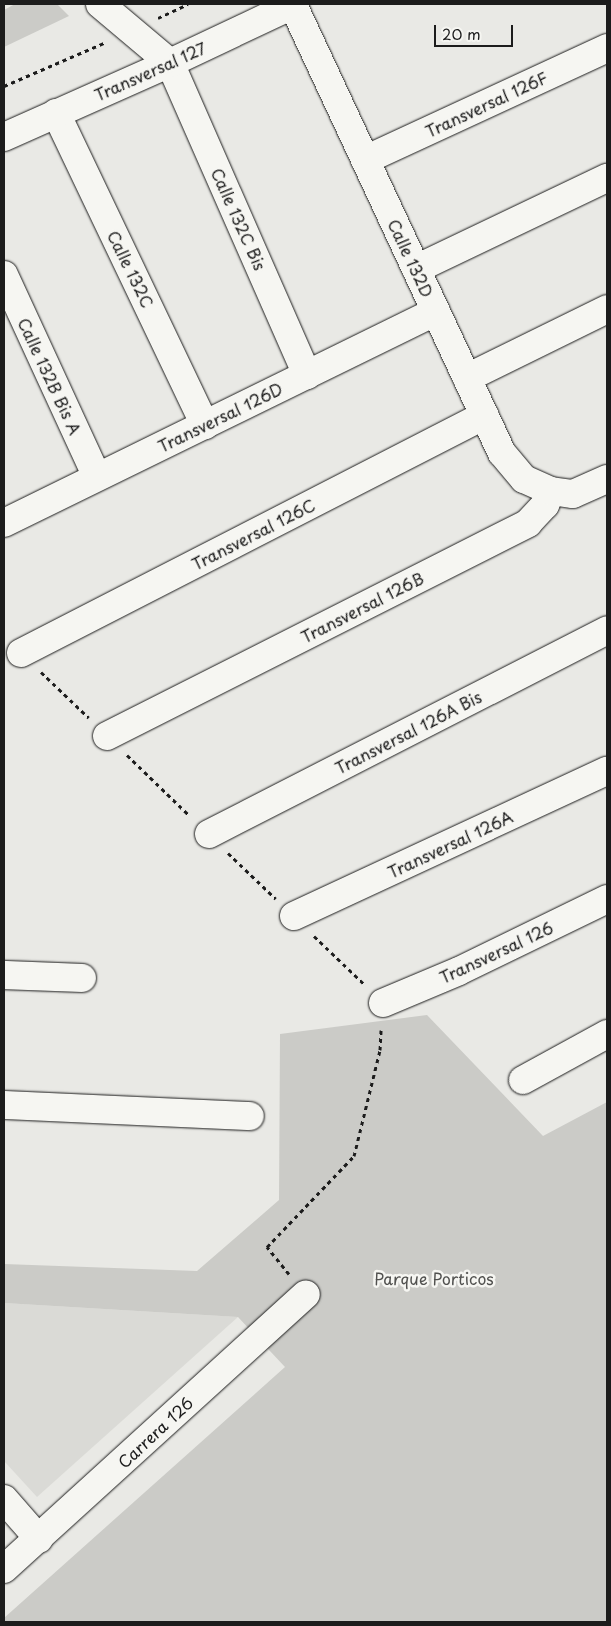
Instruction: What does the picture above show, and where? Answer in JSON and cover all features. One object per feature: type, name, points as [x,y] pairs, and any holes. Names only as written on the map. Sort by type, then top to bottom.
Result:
[{"type":"street","points":[[100,4],[170,63]]},
{"type":"street","name":"Transversal 127","points":[[4,137],[170,63],[294,4]]},
{"type":"street","name":"Calle 132D","points":[[294,4],[485,415],[513,468],[536,486],[551,491]]},
{"type":"street","name":"Transversal 126F","points":[[365,160],[607,48]]},
{"type":"street","name":"Calle 132C Bis","points":[[170,63],[307,375]]},
{"type":"street","name":"Calle 132C","points":[[56,113],[205,425]]},
{"type":"street","points":[[416,269],[607,178]]},
{"type":"street","name":"Calle 132B Bis A","points":[[4,275],[97,477]]},
{"type":"street","points":[[467,378],[607,309]]},
{"type":"street","name":"Transversal 126D","points":[[4,523],[436,311]]},
{"type":"street","name":"Transversal 126C","points":[[21,653],[485,415]]},
{"type":"street","points":[[551,491],[573,494],[607,479]]},
{"type":"street","name":"Transversal 126B","points":[[107,736],[528,523],[545,505],[551,491]]},
{"type":"street","name":"Transversal 126A Bis","points":[[208,834],[607,630]]},
{"type":"street","name":"Transversal 126A","points":[[294,916],[607,771]]},
{"type":"street","name":"Transversal 126","points":[[383,1003],[460,971],[607,899]]},
{"type":"street","points":[[4,976],[82,978]]},
{"type":"street","points":[[523,1080],[607,1034]]},
{"type":"street","points":[[4,1105],[250,1116]]},
{"type":"street","name":"Carrera 126","points":[[4,1569],[306,1294]]},
{"type":"street","points":[[4,1499],[39,1539]]},
{"type":"path","points":[[4,86],[132,31],[188,4]]},
{"type":"path","points":[[306,1294],[267,1247],[354,1156],[380,1050],[383,1003]]},
{"type":"shaded area","points":[[4,1303],[238,1317],[37,1497],[4,1461]]},
{"type":"green space","points":[[15,4],[57,4],[69,16],[4,47],[4,10]]},
{"type":"green space","name":"Parque Porticos","points":[[427,1015],[543,1136],[607,1102],[607,1622],[4,1622],[4,1618],[285,1367],[238,1317],[4,1303],[4,1264],[197,1271],[279,1200],[280,1034]]}]
